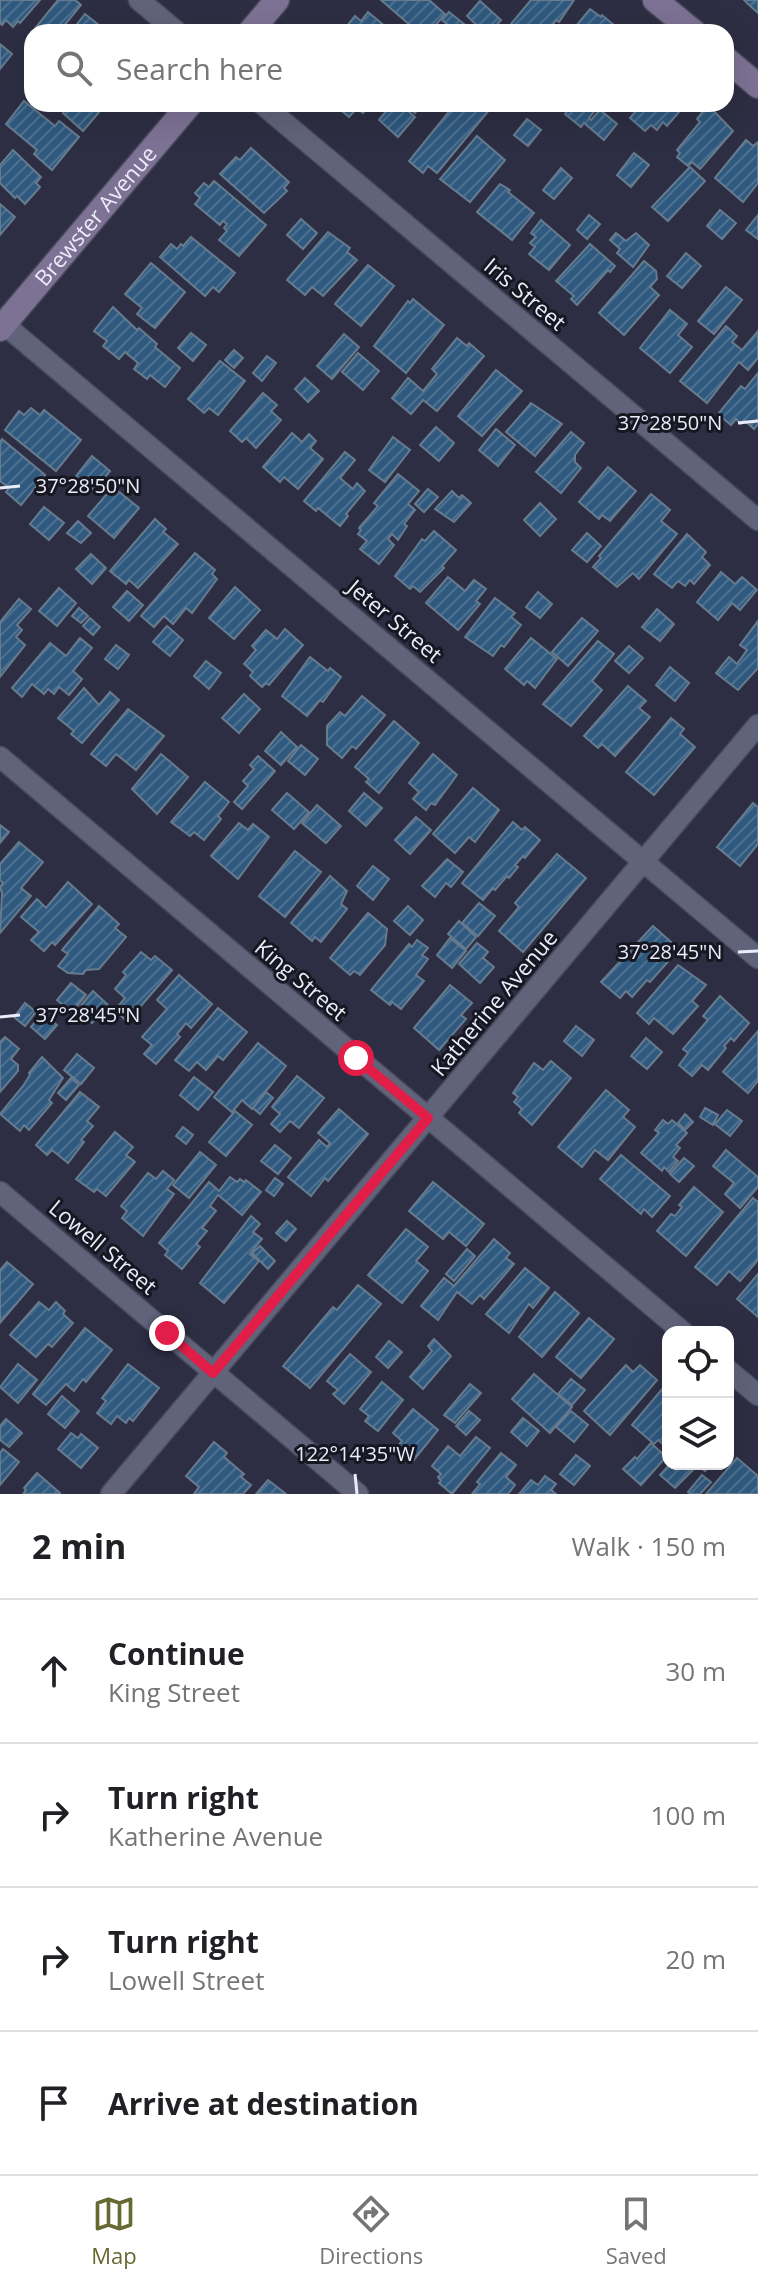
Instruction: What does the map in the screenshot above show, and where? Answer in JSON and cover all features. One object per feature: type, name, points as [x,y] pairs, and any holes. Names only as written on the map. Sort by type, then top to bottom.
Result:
[{"type":"street","points":[[139,0],[168,24]]},
{"type":"street","points":[[257,24],[277,0]]},
{"type":"street","points":[[655,0],[684,24]]},
{"type":"street","points":[[734,66],[758,86]]},
{"type":"street","name":"Brewster Avenue","points":[[1,325],[183,112]]},
{"type":"street","name":"Iris Street","points":[[272,112],[758,520]]},
{"type":"street","name":"Jeter Street","points":[[1,325],[758,958]]},
{"type":"street","name":"Katherine Avenue","points":[[111,1494],[758,725]]},
{"type":"street","name":"King Street","points":[[0,757],[676,1326]]},
{"type":"street","name":"Lowell Street","points":[[0,1192],[358,1494]]},
{"type":"street","points":[[734,1375],[758,1395]]},
{"type":"building","points":[[0,0],[40,0],[13,27],[6,20],[2,25],[0,23]]},
{"type":"building","points":[[58,0],[75,0],[81,5],[66,24],[38,24]]},
{"type":"building","points":[[381,0],[429,0],[445,14],[437,24],[409,24]]},
{"type":"building","points":[[531,0],[574,0],[559,22],[511,24]]},
{"type":"building","points":[[744,0],[758,0],[758,13],[748,4]]},
{"type":"building","points":[[480,1],[501,20],[498,24],[476,24],[467,16]]},
{"type":"building","points":[[590,9],[613,24],[578,24]]},
{"type":"building","points":[[368,12],[382,24],[348,24],[355,16],[361,21]]},
{"type":"building","points":[[449,12],[464,24],[447,24],[442,20]]},
{"type":"building","points":[[85,14],[98,24],[77,24]]},
{"type":"building","points":[[0,44],[12,54],[0,69]]},
{"type":"building","points":[[24,101],[24,112],[38,112],[55,126],[59,121],[79,137],[52,170],[34,154],[37,150],[6,124]]},
{"type":"building","points":[[64,112],[99,112],[83,131]]},
{"type":"building","points":[[386,112],[409,112],[415,117],[398,137],[379,120]]},
{"type":"building","points":[[449,112],[488,112],[437,173],[428,166],[423,173],[409,161]]},
{"type":"building","points":[[594,112],[589,118],[591,120],[598,112],[602,112],[617,124],[604,140],[584,123],[581,127],[565,114]]},
{"type":"building","points":[[635,112],[679,112],[667,126],[663,122],[657,130],[651,125],[645,131],[630,118]]},
{"type":"building","points":[[702,112],[715,112],[733,131],[700,169],[692,162],[688,166],[677,157],[680,153],[677,150],[700,122],[697,119]]},
{"type":"building","points":[[527,119],[541,130],[528,146],[514,135]]},
{"type":"building","points":[[477,136],[505,160],[470,202],[440,179]]},
{"type":"building","points":[[746,140],[753,146],[758,142],[758,183],[743,202],[715,178]]},
{"type":"building","points":[[251,148],[289,182],[284,188],[287,191],[264,213],[220,174],[236,157],[240,160]]},
{"type":"building","points":[[13,150],[41,177],[36,183],[40,187],[25,204],[0,183],[0,165]]},
{"type":"building","points":[[634,153],[649,165],[631,187],[617,175]]},
{"type":"building","points":[[690,167],[705,181],[668,221],[652,207]]},
{"type":"building","points":[[561,168],[572,178],[554,199],[543,190]]},
{"type":"building","points":[[214,181],[266,225],[239,256],[219,240],[227,231],[224,228],[227,224],[223,221],[220,225],[195,204],[200,198],[195,193],[204,183],[209,187]]},
{"type":"building","points":[[500,184],[534,213],[512,240],[477,212]]},
{"type":"building","points":[[0,204],[15,217],[0,235]]},
{"type":"building","points":[[720,210],[736,223],[722,239],[707,226]]},
{"type":"building","points":[[589,215],[600,224],[587,239],[577,230]]},
{"type":"building","points":[[758,215],[758,239],[746,230]]},
{"type":"building","points":[[301,219],[317,233],[303,249],[287,235]]},
{"type":"building","points":[[541,220],[570,245],[549,270],[529,254],[535,247],[530,243],[536,237],[531,233]]},
{"type":"building","points":[[328,232],[350,248],[347,252],[357,260],[323,296],[312,287],[305,295],[287,280]]},
{"type":"building","points":[[616,233],[626,241],[636,233],[649,245],[633,267],[617,253],[620,249],[610,240]]},
{"type":"building","points":[[191,237],[235,273],[219,292],[213,287],[205,296],[160,257],[171,244],[177,249]]},
{"type":"building","points":[[590,244],[615,266],[577,305],[571,299],[574,296],[556,281]]},
{"type":"building","points":[[686,253],[701,266],[682,288],[667,276]]},
{"type":"building","points":[[644,261],[656,271],[657,279],[650,287],[659,295],[624,335],[599,313]]},
{"type":"building","points":[[151,263],[185,292],[155,328],[137,314],[142,308],[125,294]]},
{"type":"building","points":[[368,265],[394,286],[361,326],[335,304]]},
{"type":"building","points":[[726,287],[742,300],[714,334],[698,321]]},
{"type":"building","points":[[413,299],[444,325],[406,373],[374,346],[408,301],[410,303]]},
{"type":"building","points":[[113,307],[180,368],[165,387],[150,375],[147,379],[134,369],[138,363],[125,352],[119,359],[103,346],[107,341],[94,331]]},
{"type":"building","points":[[670,310],[687,324],[678,335],[692,347],[670,373],[640,348]]},
{"type":"building","points":[[726,326],[737,336],[732,342],[742,350],[758,331],[758,358],[748,370],[739,362],[707,403],[680,381]]},
{"type":"building","points":[[191,333],[206,345],[193,361],[178,348]]},
{"type":"building","points":[[344,334],[359,347],[332,379],[317,366]]},
{"type":"building","points":[[457,338],[467,346],[469,343],[484,356],[437,411],[423,400],[411,414],[392,398],[408,378],[423,391],[437,374],[432,369]]},
{"type":"building","points":[[234,350],[243,358],[234,368],[225,360]]},
{"type":"building","points":[[358,353],[379,371],[363,390],[342,372]]},
{"type":"building","points":[[267,356],[276,363],[262,381],[253,373]]},
{"type":"building","points":[[220,361],[245,381],[218,415],[209,408],[204,413],[188,399]]},
{"type":"building","points":[[496,370],[522,391],[482,436],[458,416]]},
{"type":"building","points":[[758,373],[758,424],[754,429],[744,420],[741,424],[736,419],[731,425],[718,414],[741,386],[745,389]]},
{"type":"building","points":[[305,378],[319,391],[308,402],[295,389]]},
{"type":"building","points":[[263,393],[277,405],[271,411],[281,420],[256,448],[246,438],[242,442],[230,431]]},
{"type":"building","points":[[531,403],[562,424],[535,456],[506,432]]},
{"type":"building","points":[[31,408],[40,415],[44,410],[81,440],[56,471],[5,430],[19,411],[24,415]]},
{"type":"building","points":[[436,427],[454,443],[439,461],[420,445]]},
{"type":"building","points":[[496,429],[515,445],[498,466],[479,450]]},
{"type":"building","points":[[571,432],[584,443],[575,455],[575,462],[581,468],[561,493],[536,472]]},
{"type":"building","points":[[292,433],[302,442],[309,434],[316,441],[310,448],[323,459],[298,489],[284,477],[280,482],[263,467]]},
{"type":"building","points":[[393,437],[410,450],[385,482],[369,470]]},
{"type":"building","points":[[2,439],[45,475],[21,505],[6,492],[9,488],[0,481]]},
{"type":"building","points":[[345,452],[355,460],[340,478],[353,489],[357,483],[365,491],[340,526],[304,501]]},
{"type":"building","points":[[92,456],[110,471],[94,490],[76,476]]},
{"type":"building","points":[[608,467],[636,491],[610,521],[602,515],[599,519],[579,502]]},
{"type":"building","points":[[398,474],[419,491],[408,504],[415,510],[404,524],[407,526],[398,540],[392,534],[388,539],[394,545],[379,564],[360,549],[367,541],[358,534],[359,528],[378,506],[374,503]]},
{"type":"building","points":[[113,487],[139,508],[114,538],[88,516]]},
{"type":"building","points":[[428,489],[438,497],[424,512],[415,504]]},
{"type":"building","points":[[452,491],[471,503],[454,522],[435,509]]},
{"type":"building","points":[[651,494],[670,510],[661,521],[677,534],[639,579],[633,573],[617,587],[593,567]]},
{"type":"building","points":[[540,503],[556,519],[540,536],[524,520]]},
{"type":"building","points":[[44,507],[64,523],[49,540],[30,524]]},
{"type":"building","points":[[155,519],[166,529],[163,532],[178,544],[138,588],[129,580],[126,584],[110,571]]},
{"type":"building","points":[[78,521],[91,533],[81,543],[67,533]]},
{"type":"building","points":[[434,531],[456,550],[442,566],[444,568],[420,592],[413,586],[410,589],[395,576],[422,539],[425,541]]},
{"type":"building","points":[[587,533],[601,546],[587,562],[572,550]]},
{"type":"building","points":[[687,534],[706,552],[702,557],[710,565],[694,584],[690,580],[685,586],[678,581],[672,588],[654,574]]},
{"type":"building","points":[[195,553],[215,570],[212,574],[217,579],[192,613],[186,608],[173,624],[164,616],[154,627],[141,616]]},
{"type":"building","points":[[91,554],[106,568],[92,584],[76,569]]},
{"type":"building","points":[[721,572],[735,584],[742,577],[757,590],[740,610],[732,603],[718,620],[697,602]]},
{"type":"building","points":[[448,577],[465,591],[474,580],[486,589],[476,601],[480,604],[458,630],[426,603]]},
{"type":"building","points":[[235,587],[260,610],[234,639],[209,618]]},
{"type":"building","points":[[59,588],[76,603],[57,626],[39,611]]},
{"type":"building","points":[[127,591],[143,605],[129,621],[113,607]]},
{"type":"building","points":[[538,592],[552,604],[540,618],[526,607]]},
{"type":"building","points":[[495,598],[515,613],[511,617],[521,625],[493,656],[465,637]]},
{"type":"building","points":[[19,599],[31,609],[17,625],[22,630],[16,637],[25,645],[0,677],[0,622]]},
{"type":"building","points":[[79,608],[88,616],[81,623],[72,616]]},
{"type":"building","points":[[657,609],[674,624],[660,641],[642,627]]},
{"type":"building","points":[[90,618],[100,627],[93,635],[83,626]]},
{"type":"building","points":[[582,618],[598,631],[568,666],[552,652]]},
{"type":"building","points":[[758,621],[758,668],[738,690],[716,673],[729,657],[737,664],[747,650],[740,645]]},
{"type":"building","points":[[167,626],[183,640],[170,656],[153,642]]},
{"type":"building","points":[[285,629],[303,645],[269,685],[266,683],[262,687],[250,676],[253,672],[244,664],[256,650],[252,646],[266,630],[277,639]]},
{"type":"building","points":[[80,638],[92,648],[73,671],[82,679],[69,695],[59,687],[54,694],[48,689],[44,694],[32,684],[22,697],[12,688],[50,643],[66,656]]},
{"type":"building","points":[[531,638],[557,659],[535,688],[527,681],[524,685],[505,669]]},
{"type":"building","points":[[598,641],[614,654],[592,681],[602,690],[571,726],[543,704]]},
{"type":"building","points":[[116,645],[129,655],[118,669],[105,659]]},
{"type":"building","points":[[629,646],[643,658],[629,673],[615,661]]},
{"type":"building","points":[[310,657],[341,677],[323,702],[320,700],[307,716],[282,696]]},
{"type":"building","points":[[206,661],[221,673],[209,689],[194,676]]},
{"type":"building","points":[[670,667],[689,683],[675,701],[656,685]]},
{"type":"building","points":[[628,686],[646,701],[639,708],[650,717],[615,756],[602,744],[598,748],[584,736]]},
{"type":"building","points":[[84,688],[99,705],[110,692],[119,700],[82,743],[71,734],[74,731],[58,718]]},
{"type":"building","points":[[244,694],[260,709],[239,733],[222,718]]},
{"type":"building","points":[[362,696],[385,715],[356,749],[352,746],[342,758],[327,745],[327,726],[340,712],[345,716]]},
{"type":"building","points":[[128,709],[164,736],[136,770],[116,754],[106,766],[91,754]]},
{"type":"building","points":[[671,718],[684,729],[680,734],[695,747],[654,795],[626,772]]},
{"type":"building","points":[[394,721],[419,743],[379,793],[355,767]]},
{"type":"building","points":[[281,732],[297,747],[281,765],[265,751]]},
{"type":"building","points":[[301,745],[318,759],[305,775],[288,761]]},
{"type":"building","points":[[161,754],[188,777],[157,814],[132,789]]},
{"type":"building","points":[[433,754],[457,775],[435,805],[431,803],[426,810],[413,799],[419,792],[409,783]]},
{"type":"building","points":[[258,756],[275,771],[242,809],[234,802],[248,786],[243,781],[254,769],[250,765]]},
{"type":"building","points":[[205,782],[229,802],[218,816],[221,819],[204,840],[194,832],[190,836],[171,822]]},
{"type":"building","points":[[473,788],[499,810],[475,842],[469,837],[455,853],[433,834]]},
{"type":"building","points":[[287,793],[309,812],[294,829],[272,810]]},
{"type":"building","points":[[364,793],[382,808],[366,826],[349,811]]},
{"type":"building","points":[[753,803],[758,807],[758,844],[740,866],[717,847]]},
{"type":"building","points":[[317,805],[341,826],[326,843],[302,823]]},
{"type":"building","points":[[416,817],[431,830],[410,854],[395,840]]},
{"type":"building","points":[[513,822],[522,830],[525,827],[540,840],[515,865],[518,867],[509,878],[507,876],[483,900],[462,883]]},
{"type":"building","points":[[239,823],[248,830],[253,824],[269,837],[238,879],[211,856]]},
{"type":"building","points":[[0,825],[9,832],[0,843]]},
{"type":"building","points":[[19,842],[43,862],[21,888],[31,896],[0,933],[0,887],[3,883],[0,880],[0,864]]},
{"type":"building","points":[[295,851],[321,872],[285,917],[259,896]]},
{"type":"building","points":[[557,854],[586,878],[523,952],[499,931],[519,907],[515,903]]},
{"type":"building","points":[[447,859],[463,872],[451,887],[446,883],[435,897],[422,886]]},
{"type":"building","points":[[373,866],[389,879],[373,900],[357,886]]},
{"type":"building","points":[[330,876],[347,891],[341,904],[347,909],[321,942],[315,937],[312,941],[291,923]]},
{"type":"building","points":[[68,882],[92,904],[55,945],[52,942],[44,951],[31,940],[39,932],[21,917],[37,899],[46,908]]},
{"type":"building","points":[[479,903],[495,916],[478,936],[462,923]]},
{"type":"building","points":[[99,906],[119,924],[115,928],[126,937],[99,969],[86,970],[83,974],[68,973],[58,966],[68,954],[62,950]]},
{"type":"building","points":[[408,906],[423,920],[410,935],[394,921]]},
{"type":"building","points":[[368,913],[387,929],[385,945],[360,975],[354,971],[350,975],[330,958]]},
{"type":"building","points":[[459,921],[476,937],[466,949],[448,934]]},
{"type":"building","points":[[653,926],[679,949],[632,997],[626,991],[620,998],[601,982]]},
{"type":"building","points":[[450,938],[466,951],[452,968],[437,955]]},
{"type":"building","points":[[417,940],[428,948],[422,955],[428,959],[416,975],[424,981],[401,1009],[392,1002],[390,1005],[371,990],[409,944],[412,947]]},
{"type":"building","points":[[477,943],[488,952],[483,958],[494,967],[480,983],[459,964]]},
{"type":"building","points":[[141,952],[151,960],[155,956],[172,970],[127,1022],[115,1010],[125,998],[115,989],[126,975],[123,972]]},
{"type":"building","points":[[678,965],[706,985],[692,1001],[698,1006],[673,1034],[654,1018],[649,1024],[637,1013]]},
{"type":"building","points":[[179,975],[212,1004],[191,1028],[186,1023],[177,1034],[180,1037],[156,1064],[144,1054],[152,1045],[142,1037],[167,1009],[157,1000]]},
{"type":"building","points":[[71,983],[86,995],[72,1012],[57,1000]]},
{"type":"building","points":[[450,985],[472,1003],[461,1015],[466,1019],[439,1050],[414,1028]]},
{"type":"building","points":[[93,991],[108,1005],[92,1023],[77,1010]]},
{"type":"building","points":[[720,996],[749,1023],[734,1041],[731,1038],[724,1046],[726,1048],[708,1070],[702,1065],[692,1076],[679,1065],[688,1053],[683,1049],[708,1020],[703,1016]]},
{"type":"building","points":[[25,1003],[36,1012],[25,1026],[14,1017]]},
{"type":"building","points":[[218,1008],[247,1032],[223,1060],[218,1056],[206,1070],[197,1062],[189,1071],[175,1060]]},
{"type":"building","points":[[43,1013],[57,1025],[45,1039],[31,1027]]},
{"type":"building","points":[[576,1026],[594,1040],[582,1056],[564,1041]]},
{"type":"building","points":[[758,1031],[758,1081],[748,1093],[723,1072]]},
{"type":"building","points":[[5,1037],[19,1049],[11,1059],[18,1065],[18,1071],[0,1092],[0,1042]]},
{"type":"building","points":[[646,1038],[662,1052],[647,1069],[631,1056]]},
{"type":"building","points":[[258,1043],[286,1066],[252,1109],[242,1100],[232,1112],[214,1097]]},
{"type":"building","points":[[77,1054],[94,1068],[81,1084],[64,1070]]},
{"type":"building","points":[[42,1057],[63,1078],[49,1100],[52,1103],[29,1130],[24,1125],[20,1131],[0,1114]]},
{"type":"building","points":[[551,1061],[571,1078],[532,1125],[519,1113],[522,1109],[514,1102],[518,1097],[513,1093],[534,1063],[543,1070]]},
{"type":"building","points":[[297,1076],[324,1098],[299,1128],[290,1121],[280,1132],[271,1124],[280,1114],[272,1107]]},
{"type":"building","points":[[194,1077],[213,1092],[198,1110],[180,1095]]},
{"type":"building","points":[[71,1078],[79,1085],[66,1100],[58,1093]]},
{"type":"building","points":[[606,1090],[629,1110],[623,1117],[635,1127],[608,1160],[595,1150],[582,1167],[558,1147]]},
{"type":"building","points":[[80,1092],[99,1107],[87,1121],[93,1126],[68,1163],[52,1150],[47,1155],[36,1145]]},
{"type":"building","points":[[266,1092],[273,1098],[260,1114],[253,1108]]},
{"type":"building","points":[[705,1108],[718,1115],[713,1125],[700,1117]]},
{"type":"building","points":[[339,1109],[368,1134],[311,1196],[288,1177],[319,1140],[327,1147],[330,1143],[318,1133]]},
{"type":"building","points":[[727,1110],[742,1121],[730,1136],[715,1124]]},
{"type":"building","points":[[235,1111],[252,1125],[226,1156],[209,1142]]},
{"type":"building","points":[[685,1114],[693,1122],[685,1130],[678,1123]]},
{"type":"building","points":[[663,1120],[668,1124],[672,1120],[687,1133],[676,1145],[680,1148],[673,1157],[678,1161],[669,1172],[664,1167],[662,1171],[641,1153],[659,1133],[655,1130]]},
{"type":"building","points":[[183,1127],[193,1135],[186,1144],[176,1136]]},
{"type":"building","points":[[115,1132],[133,1147],[126,1155],[135,1162],[106,1196],[97,1189],[94,1192],[76,1179]]},
{"type":"building","points":[[275,1145],[291,1158],[278,1174],[261,1161]]},
{"type":"building","points":[[726,1150],[758,1177],[758,1187],[740,1208],[725,1194],[734,1183],[713,1166]]},
{"type":"building","points":[[200,1152],[216,1165],[189,1198],[173,1185]]},
{"type":"building","points":[[621,1155],[670,1196],[652,1217],[644,1209],[641,1214],[600,1179]]},
{"type":"building","points":[[684,1158],[694,1166],[679,1182],[670,1174]]},
{"type":"building","points":[[163,1171],[174,1180],[167,1189],[174,1194],[143,1236],[122,1218],[127,1211],[121,1206],[148,1173],[156,1179]]},
{"type":"building","points":[[230,1177],[237,1182],[246,1180],[261,1192],[242,1215],[218,1195],[210,1206],[216,1211],[202,1228],[207,1231],[196,1244],[200,1247],[182,1269],[165,1255],[168,1251],[159,1243],[209,1182],[219,1191]]},
{"type":"building","points":[[275,1178],[283,1184],[274,1196],[266,1190]]},
{"type":"building","points":[[433,1182],[484,1224],[466,1246],[449,1232],[443,1239],[409,1211]]},
{"type":"building","points":[[694,1187],[723,1212],[686,1256],[657,1231],[671,1214],[675,1216],[682,1207],[679,1205]]},
{"type":"building","points":[[753,1198],[758,1202],[758,1260],[740,1281],[729,1271],[717,1285],[695,1267]]},
{"type":"building","points":[[251,1216],[260,1224],[253,1232],[262,1239],[250,1254],[259,1261],[224,1303],[200,1283]]},
{"type":"building","points":[[287,1221],[296,1229],[286,1241],[276,1233]]},
{"type":"building","points":[[406,1229],[428,1247],[416,1261],[428,1271],[402,1303],[368,1275]]},
{"type":"building","points":[[494,1239],[510,1253],[506,1258],[514,1264],[484,1299],[480,1295],[472,1304],[457,1292],[438,1320],[421,1306],[444,1278],[454,1286]]},
{"type":"building","points":[[260,1246],[275,1261],[268,1269],[252,1253]]},
{"type":"building","points":[[467,1249],[475,1256],[454,1281],[446,1274]]},
{"type":"building","points":[[7,1262],[33,1284],[0,1323],[0,1270]]},
{"type":"building","points":[[525,1268],[549,1288],[533,1308],[529,1304],[509,1333],[486,1314]]},
{"type":"building","points":[[758,1274],[758,1317],[737,1299]]},
{"type":"building","points":[[358,1285],[381,1304],[310,1388],[283,1366],[333,1307],[337,1310]]},
{"type":"building","points":[[555,1292],[579,1313],[542,1357],[519,1337]]},
{"type":"building","points":[[39,1302],[49,1310],[56,1302],[73,1323],[52,1347],[48,1344],[36,1357],[10,1335]]},
{"type":"building","points":[[589,1318],[614,1339],[581,1378],[556,1357]]},
{"type":"building","points":[[85,1328],[112,1350],[86,1382],[83,1379],[74,1391],[66,1384],[46,1405],[33,1394]]},
{"type":"building","points":[[434,1339],[451,1356],[423,1389],[410,1377],[432,1351],[428,1346]]},
{"type":"building","points":[[389,1341],[402,1352],[388,1368],[376,1357]]},
{"type":"building","points":[[350,1354],[371,1372],[344,1404],[333,1394],[338,1390],[327,1381]]},
{"type":"building","points":[[18,1364],[37,1380],[18,1403],[0,1387]]},
{"type":"building","points":[[128,1364],[159,1388],[133,1421],[129,1418],[126,1423],[117,1416],[111,1424],[97,1413],[106,1401],[102,1398]]},
{"type":"building","points":[[626,1365],[633,1372],[640,1365],[657,1380],[610,1435],[584,1411]]},
{"type":"building","points":[[534,1374],[572,1407],[550,1433],[512,1399]]},
{"type":"building","points":[[571,1379],[585,1390],[572,1405],[558,1394]]},
{"type":"building","points":[[382,1382],[403,1400],[378,1431],[365,1421],[369,1416],[360,1409]]},
{"type":"building","points":[[470,1384],[481,1393],[455,1423],[444,1415]]},
{"type":"building","points":[[662,1389],[662,1443],[658,1440],[654,1444],[632,1425]]},
{"type":"building","points":[[62,1396],[79,1411],[65,1428],[48,1414]]},
{"type":"building","points":[[413,1409],[438,1430],[413,1461],[397,1447],[402,1441],[393,1433]]},
{"type":"building","points":[[469,1411],[480,1420],[466,1435],[456,1426]]},
{"type":"building","points":[[571,1411],[588,1425],[574,1442],[556,1427]]},
{"type":"building","points":[[523,1418],[539,1431],[527,1446],[511,1432]]},
{"type":"building","points":[[6,1419],[22,1433],[9,1447],[0,1440],[0,1426]]},
{"type":"building","points":[[71,1433],[78,1438],[81,1434],[98,1448],[81,1468],[58,1449]]},
{"type":"building","points":[[476,1437],[490,1448],[452,1494],[439,1483],[441,1474],[432,1466],[448,1446],[460,1456]]},
{"type":"building","points":[[214,1442],[227,1453],[224,1457],[244,1474],[241,1477],[251,1485],[243,1494],[194,1494],[199,1487],[186,1476]]},
{"type":"building","points":[[651,1443],[662,1453],[662,1461],[641,1485],[623,1469],[635,1457],[637,1459]]},
{"type":"building","points":[[3,1449],[19,1462],[0,1485],[0,1453]]},
{"type":"building","points":[[501,1453],[516,1465],[506,1477],[515,1485],[508,1494],[472,1494],[480,1484],[477,1482]]},
{"type":"building","points":[[576,1455],[590,1466],[574,1485],[560,1474]]},
{"type":"building","points":[[737,1458],[758,1476],[758,1494],[706,1494],[727,1470],[734,1470]]},
{"type":"building","points":[[665,1470],[693,1470],[675,1488],[660,1475]]},
{"type":"building","points":[[37,1473],[60,1493],[23,1494],[24,1488]]},
{"type":"building","points":[[702,1475],[711,1482],[700,1494],[690,1494],[688,1492]]},
{"type":"building","points":[[545,1476],[556,1484],[551,1490],[556,1494],[519,1494],[531,1480],[538,1485]]},
{"type":"building","points":[[268,1480],[286,1494],[256,1494]]},
{"type":"route","points":[[167,1333],[213,1373],[428,1118],[356,1058]]}]
